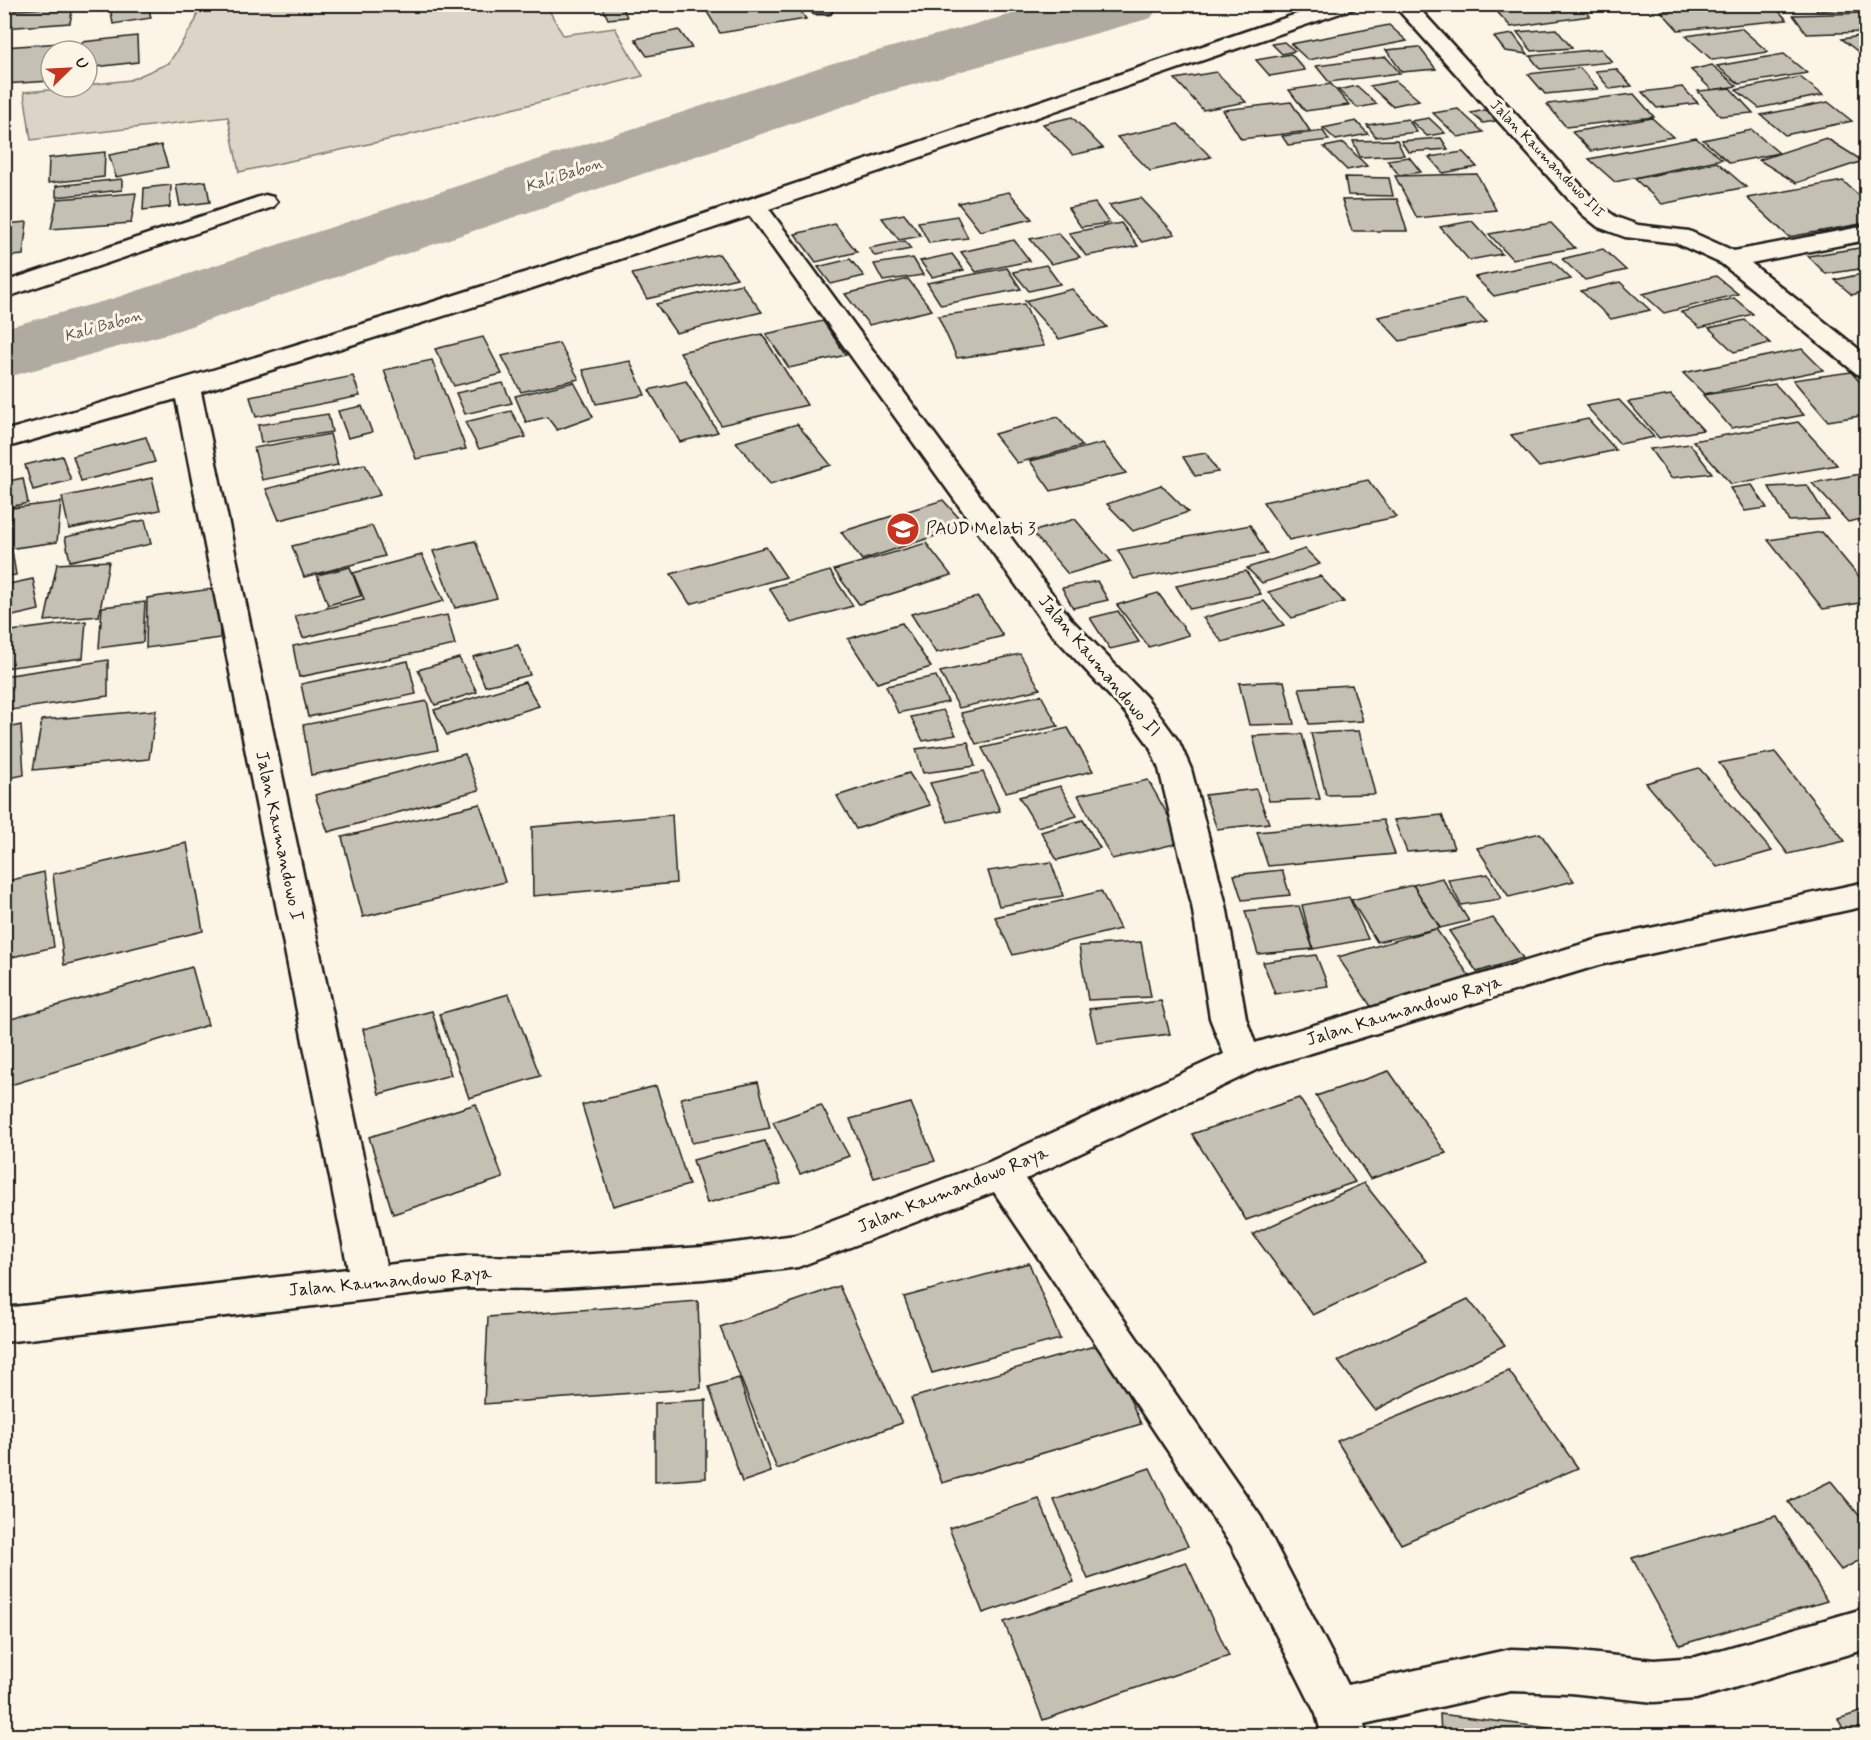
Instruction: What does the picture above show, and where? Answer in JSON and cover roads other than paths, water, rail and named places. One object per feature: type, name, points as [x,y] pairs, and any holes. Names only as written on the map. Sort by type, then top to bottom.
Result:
[{"type":"street","points":[[4,440],[187,390],[756,208],[1348,4]]},
{"type":"street","name":"Jalan Kaumandowo III","points":[[1403,4],[1590,209],[1607,222],[1634,232],[1680,236],[1705,244],[1731,259],[1866,368]]},
{"type":"street","points":[[4,291],[265,202]]},
{"type":"street","name":"Jalan Kaumandowo II","points":[[756,208],[1060,625],[1135,704],[1163,742],[1174,769],[1207,893],[1228,1018],[1244,1060]]},
{"type":"street","points":[[1731,259],[1866,233]]},
{"type":"street","name":"Jalan Kaumandowo I","points":[[187,390],[370,1282]]},
{"type":"street","name":"Jalan Kaumandowo Raya","points":[[4,1325],[468,1272],[545,1273],[704,1263],[798,1251],[1002,1173],[1099,1130],[1244,1060],[1599,952],[1866,894]]},
{"type":"street","points":[[1002,1173],[1246,1532],[1341,1722],[1511,1670],[1570,1672],[1654,1681],[1696,1678],[1866,1629]]},
{"type":"waterway","name":"Kali Babon","points":[[4,353],[141,316],[855,79],[1127,4]]},
{"type":"place","name":"PAUD Melati 3","points":[[903,529]]}]
